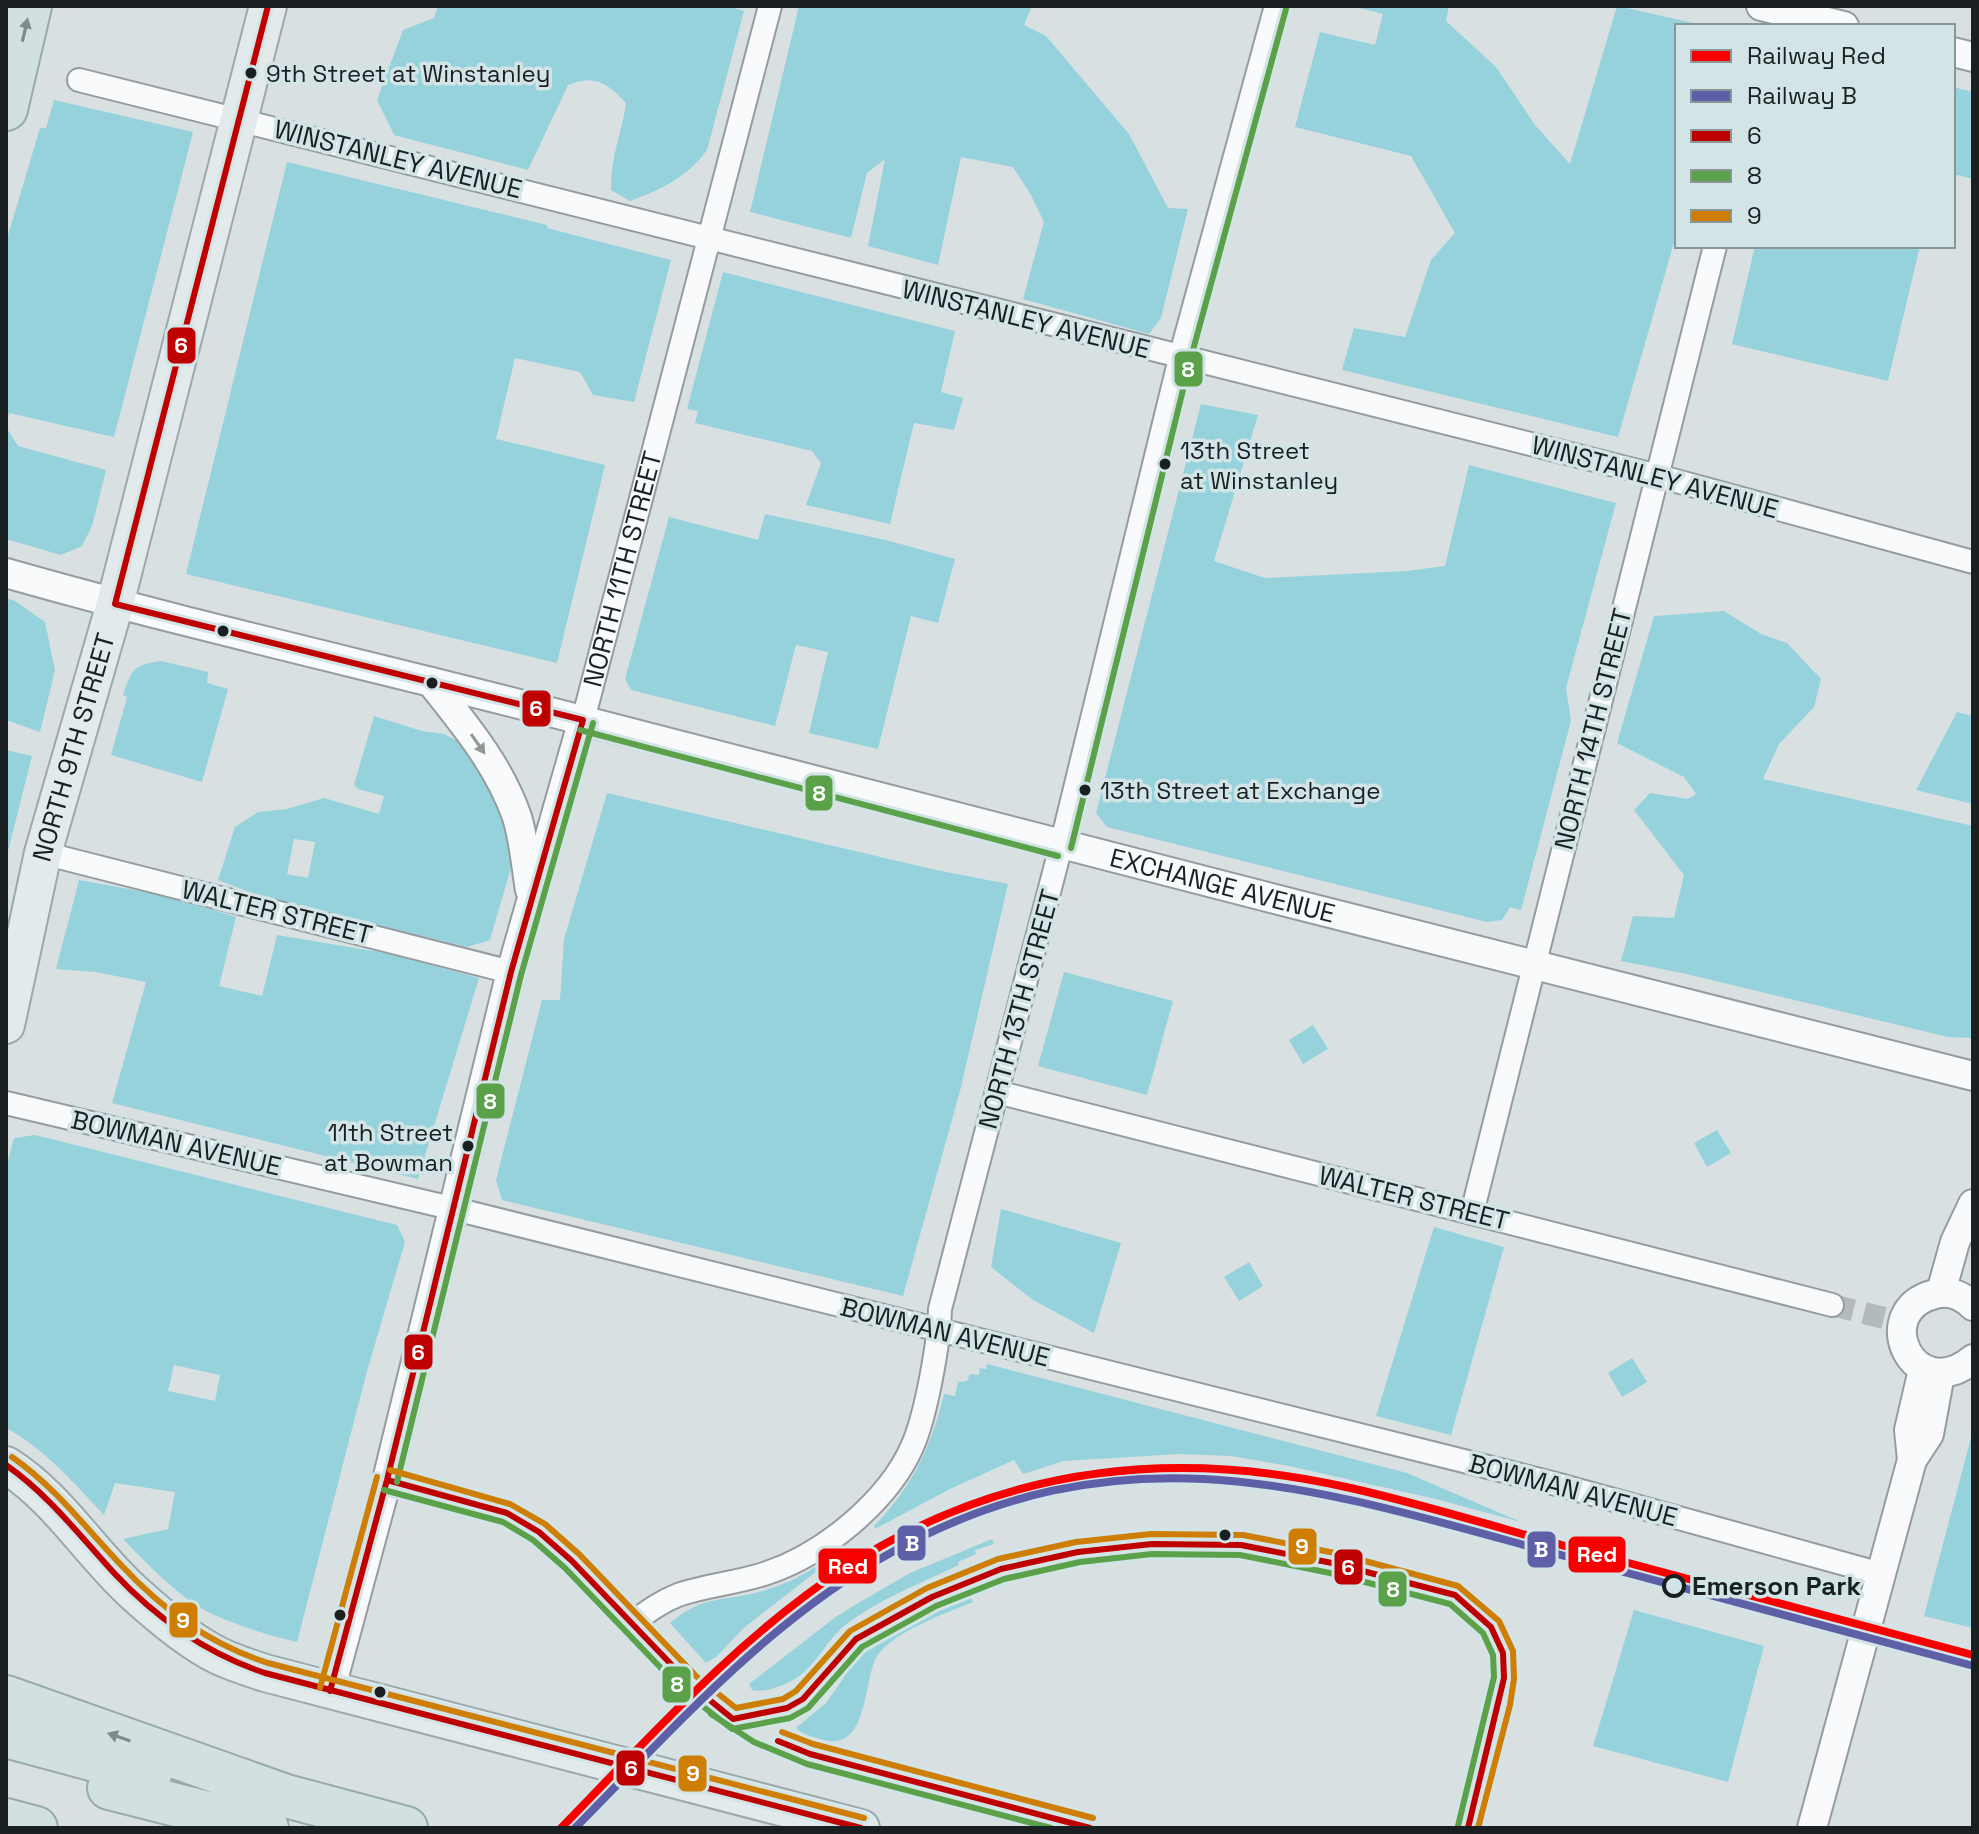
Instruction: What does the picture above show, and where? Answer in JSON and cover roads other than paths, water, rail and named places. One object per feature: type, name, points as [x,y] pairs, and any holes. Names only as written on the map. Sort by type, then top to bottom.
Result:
[{"type":"highway","points":[[6,109],[30,6]]},
{"type":"highway","points":[[6,1697],[286,1796],[406,1828]]},
{"type":"highway","points":[[6,1736],[348,1828]]},
{"type":"highway","points":[[6,1761],[267,1828]]},
{"type":"highway","points":[[6,1820],[36,1828]]},
{"type":"main road","name":"NORTH 9TH STREET","points":[[6,1025],[43,853],[115,604],[268,6]]},
{"type":"main road","points":[[6,1465],[22,1475],[53,1504],[131,1589],[179,1630],[217,1655],[265,1673],[330,1691],[861,1828]]},
{"type":"street","name":"NORTH 11TH STREET","points":[[330,1691],[387,1480],[511,972],[583,720],[770,6]]},
{"type":"street","name":"NORTH 13TH STREET","points":[[631,1624],[657,1605],[679,1595],[768,1573],[803,1557],[878,1500],[912,1448],[920,1425],[939,1331],[940,1309],[1061,846],[1180,358],[1276,6]]},
{"type":"street","points":[[1770,12],[1833,24]]},
{"type":"street","name":"WINSTANLEY AVENUE","points":[[79,80],[1658,476],[1973,562]]},
{"type":"street","name":"NORTH 14TH STREET","points":[[1472,1213],[1715,248]]},
{"type":"street","name":"EXCHANGE AVENUE","points":[[6,573],[115,604],[583,720],[1061,846],[1973,1076]]},
{"type":"street","points":[[431,682],[479,744],[505,789],[517,819],[531,897]]},
{"type":"street","name":"WALTER STREET","points":[[43,853],[511,972]]},
{"type":"street","name":"WALTER STREET","points":[[997,1092],[1832,1305]]},
{"type":"street","name":"BOWMAN AVENUE","points":[[6,1103],[451,1208],[1556,1484],[1881,1574]]},
{"type":"street","points":[[1972,1208],[1972,1239],[1959,1298],[1923,1297],[1893,1321],[1913,1361],[1932,1371],[1961,1369],[1973,1359]]},
{"type":"street","points":[[1812,1828],[1912,1460],[1929,1434],[1932,1371]]},
{"type":"tunnel","points":[[1832,1305],[1884,1318]]},
{"type":"rail line","name":"Red","points":[[561,1828],[730,1658],[843,1569],[902,1535],[962,1508],[1023,1488],[1086,1475],[1149,1469],[1214,1469],[1279,1475],[1346,1487],[1973,1655]]},
{"type":"rail line","name":"B","points":[[575,1828],[686,1714],[764,1642],[848,1578],[894,1551],[981,1511],[1066,1488],[1148,1479],[1230,1481],[1312,1492],[1394,1510],[1970,1665]]},
{"type":"place","name":"9th Street at Winstanley","points":[[251,73]]},
{"type":"place","name":"13th Street at Winstanley","points":[[1165,464]]},
{"type":"place","name":"13th Street at Exchange","points":[[1085,790]]},
{"type":"place","name":"11th Street at Bowman","points":[[468,1146]]},
{"type":"place","name":"Emerson Park","points":[[1674,1586]]}]
